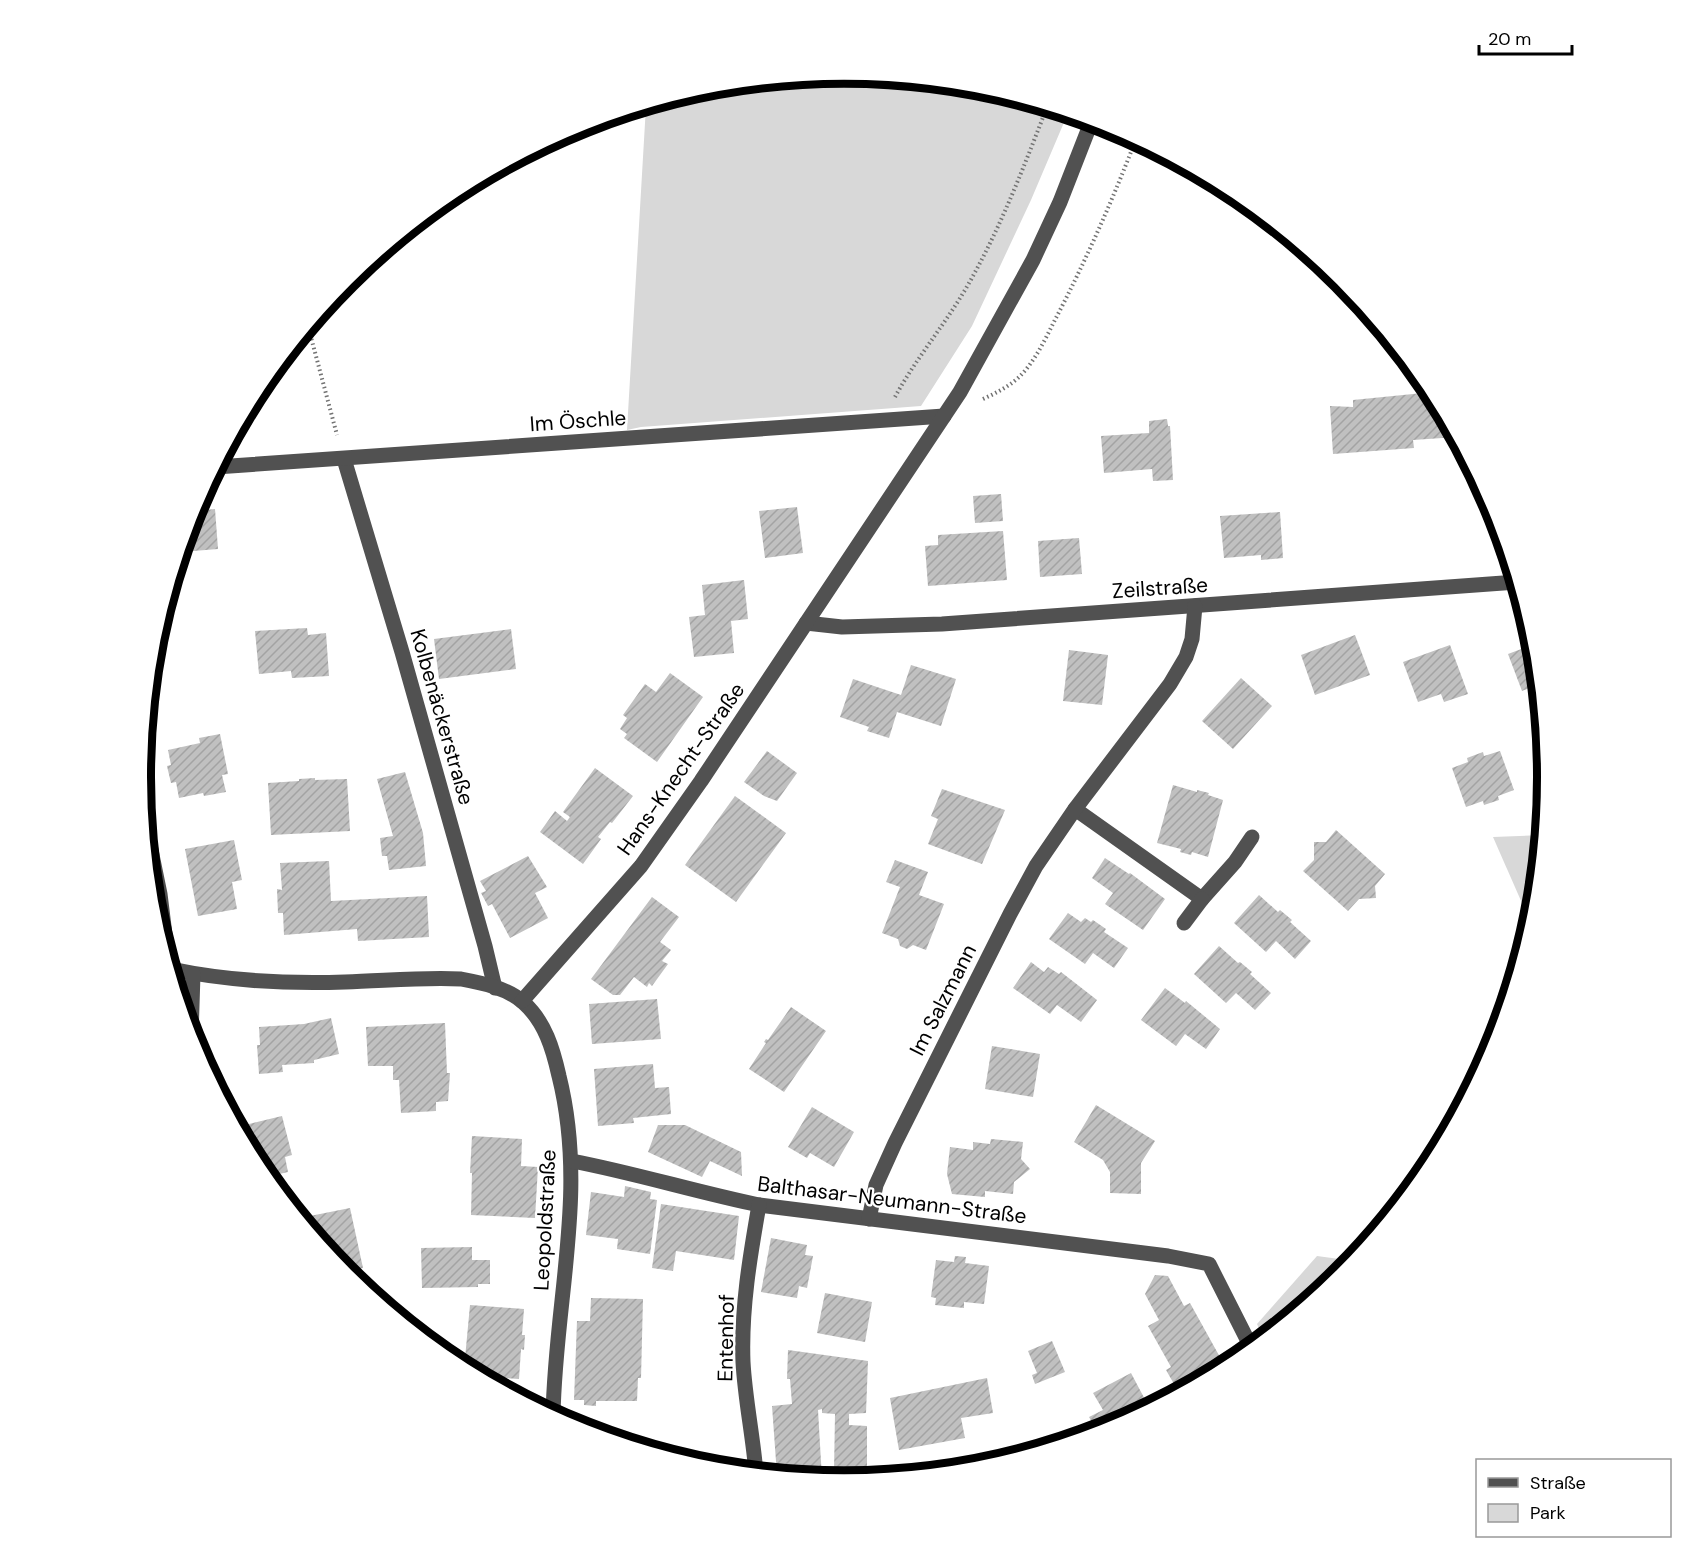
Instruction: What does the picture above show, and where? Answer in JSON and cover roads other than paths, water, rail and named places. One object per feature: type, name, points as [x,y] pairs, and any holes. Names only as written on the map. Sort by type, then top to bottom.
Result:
[{"type":"street","name":"Hans-Knecht-Straße","points":[[522,1001],[641,866],[701,781],[944,416],[982,356],[1033,260],[1060,202],[1088,129]]},
{"type":"street","name":"Im Öschle","points":[[225,466],[944,416]]},
{"type":"street","name":"Kolbenäckerstraße","points":[[344,459],[402,652],[482,934],[495,988]]},
{"type":"street","name":"Zeilstraße","points":[[806,622],[842,627],[883,627],[1509,583]]},
{"type":"street","name":"Im Salzmann","points":[[868,1219],[876,1185],[895,1143],[1010,914],[1036,866],[1075,809],[1170,684],[1186,657],[1192,639],[1195,606]]},
{"type":"street","points":[[1075,809],[1202,899]]},
{"type":"street","points":[[1184,923],[1235,862],[1252,837]]},
{"type":"street","points":[[179,971],[253,981],[311,983],[461,979],[495,988],[522,1001]]},
{"type":"street","points":[[192,1010],[193,974]]},
{"type":"street","name":"Leopoldstraße","points":[[522,1001],[535,1014],[551,1045],[565,1097],[572,1161],[571,1211],[558,1333],[554,1406]]},
{"type":"street","name":"Balthasar-Neumann-Straße","points":[[572,1161],[759,1205],[1168,1256],[1209,1264],[1248,1341]]},
{"type":"street","name":"Entenhof","points":[[755,1465],[745,1388],[743,1330],[751,1250],[759,1205]]}]
